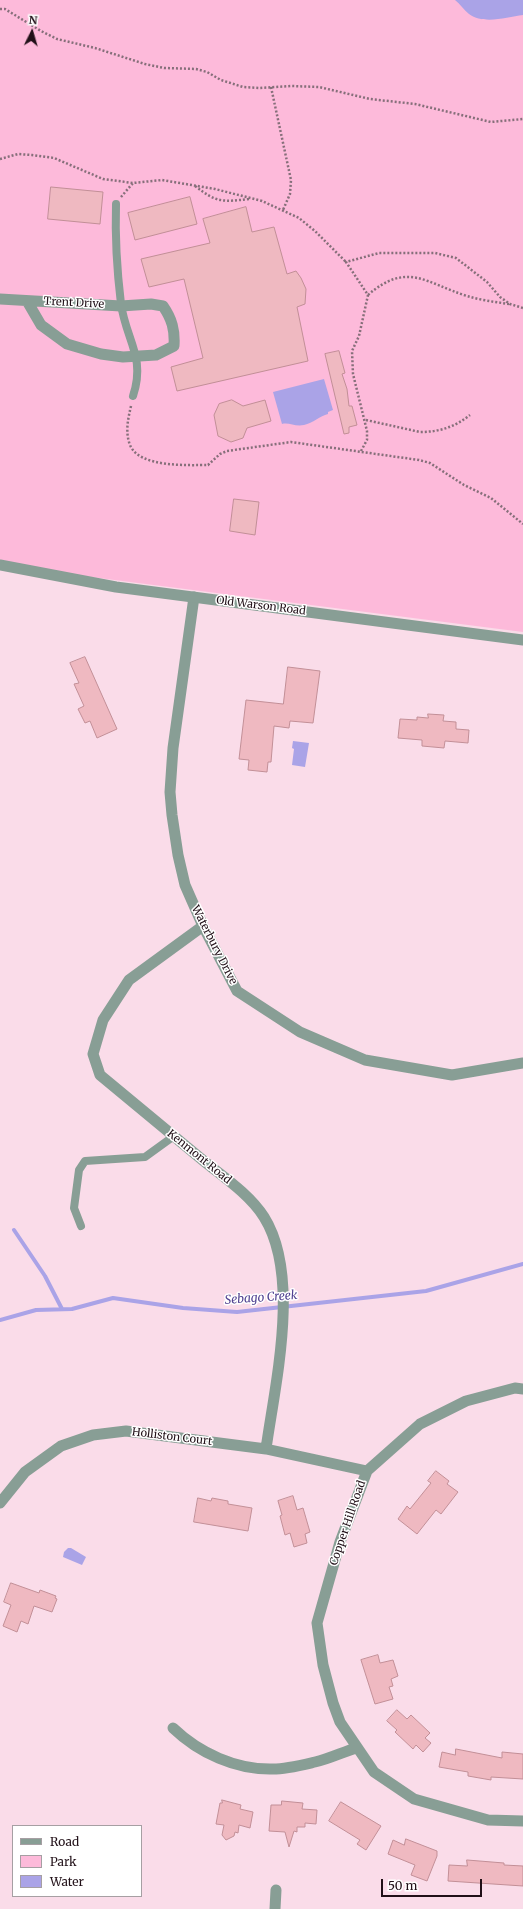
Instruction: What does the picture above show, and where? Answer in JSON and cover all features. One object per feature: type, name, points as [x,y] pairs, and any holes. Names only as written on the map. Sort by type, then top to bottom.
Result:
[{"type":"street","name":"Trent Drive","points":[[0,299],[121,306],[151,304],[163,306],[170,315],[175,332],[174,346],[156,355],[137,356],[101,354],[67,344],[41,324],[27,301]]},
{"type":"street","name":"Old Warson Road","points":[[0,566],[116,587],[523,640]]},
{"type":"street","name":"Waterbury Drive","points":[[194,598],[173,748],[170,792],[178,855],[185,885],[203,926],[237,991],[300,1032],[365,1060],[452,1075],[523,1063]]},
{"type":"street","name":"Kenmont Road","points":[[203,926],[129,980],[103,1020],[92,1054],[100,1075],[243,1193],[264,1216],[277,1248],[284,1295],[284,1318],[266,1449]]},
{"type":"street","name":"Copper Hill Road","points":[[523,1389],[515,1388],[466,1401],[420,1424],[367,1471],[340,1542],[317,1623],[323,1664],[332,1703],[340,1722],[356,1748],[374,1772],[414,1799],[488,1820],[523,1821]]},
{"type":"street","name":"Holliston Court","points":[[0,1503],[25,1472],[60,1446],[93,1435],[126,1431],[266,1449],[367,1471]]},
{"type":"street","points":[[173,1728],[187,1742],[216,1758],[249,1767],[273,1769],[317,1762],[356,1748]]},
{"type":"street","points":[[275,1909],[276,1890]]},
{"type":"lane","points":[[116,204],[115,233],[121,306],[137,356],[138,371],[133,396]]},
{"type":"lane","points":[[81,1226],[74,1208],[79,1170],[84,1161],[145,1156],[174,1136]]},
{"type":"path","points":[[0,9],[5,9],[40,31],[75,45],[95,48],[145,64],[164,68],[196,69],[243,87],[319,87],[370,99],[415,104],[492,122],[523,119]]},
{"type":"path","points":[[271,88],[291,180],[290,194],[283,210]]},
{"type":"path","points":[[0,159],[32,154],[54,158],[103,179],[132,183],[162,180],[195,185],[252,198],[299,218],[315,231],[346,262],[368,295]]},
{"type":"path","points":[[0,156],[6,157]]},
{"type":"path","points":[[116,204],[132,183]]},
{"type":"path","points":[[195,185],[214,198],[226,201],[252,198]]},
{"type":"path","points":[[346,262],[379,253],[435,254],[456,258],[487,282],[510,304]]},
{"type":"path","points":[[361,451],[368,436],[366,420],[354,374],[352,351],[359,336],[368,295],[379,285],[392,278],[411,277],[432,281],[467,296],[523,308]]},
{"type":"path","points":[[133,396],[127,426],[131,447],[139,455],[150,461],[176,464],[208,465],[220,454],[227,451],[282,442],[361,451],[430,463],[464,485],[491,498],[523,524]]},
{"type":"path","points":[[366,420],[420,432],[429,432],[452,426],[470,415]]},
{"type":"green space","points":[[0,0],[523,0],[523,632],[83,576],[0,560]]},
{"type":"water","points":[[455,0],[523,0],[523,15],[488,20],[482,19],[469,14]]},
{"type":"water","points":[[324,379],[333,410],[328,412],[328,414],[304,425],[282,424],[273,392]]},
{"type":"water","points":[[293,741],[309,743],[305,767],[292,765],[294,749],[292,748]]},
{"type":"water","points":[[68,1548],[71,1548],[86,1557],[82,1565],[63,1557],[64,1552]]},
{"type":"building","points":[[51,187],[103,192],[100,224],[48,219]]},
{"type":"building","points":[[190,197],[197,224],[135,240],[128,213]]},
{"type":"building","points":[[246,207],[252,232],[274,227],[287,274],[296,271],[306,289],[305,304],[297,307],[308,361],[177,391],[171,367],[203,358],[184,279],[149,287],[141,259],[210,243],[203,219]]},
{"type":"building","points":[[339,351],[345,373],[342,374],[347,389],[349,406],[352,406],[357,425],[349,427],[349,433],[344,434],[325,354]]},
{"type":"building","points":[[232,400],[243,406],[265,400],[271,421],[247,428],[243,438],[231,442],[218,436],[214,415],[219,404]]},
{"type":"building","points":[[234,499],[259,502],[255,535],[230,531]]},
{"type":"building","points":[[85,657],[117,729],[97,738],[90,721],[85,723],[78,709],[84,706],[74,684],[79,683],[70,663]]},
{"type":"building","points":[[288,667],[320,671],[313,723],[290,721],[289,728],[274,726],[271,762],[268,762],[267,772],[248,770],[249,760],[239,759],[246,700],[283,704]]},
{"type":"building","points":[[428,714],[444,715],[443,721],[456,722],[456,729],[469,730],[468,743],[445,741],[444,748],[422,746],[422,740],[398,738],[400,719],[417,720],[417,717],[428,718]]},
{"type":"building","points":[[436,1471],[449,1481],[447,1484],[458,1492],[441,1514],[436,1510],[417,1534],[398,1519],[407,1506],[410,1509],[431,1483],[428,1481]]},
{"type":"building","points":[[293,1496],[297,1510],[303,1508],[310,1532],[305,1534],[307,1543],[294,1547],[290,1533],[285,1535],[278,1501]]},
{"type":"building","points":[[198,1498],[211,1501],[212,1498],[228,1501],[228,1504],[252,1508],[248,1531],[194,1522]]},
{"type":"building","points":[[11,1583],[39,1593],[40,1590],[56,1596],[55,1598],[57,1599],[52,1612],[34,1606],[28,1624],[21,1621],[17,1632],[3,1626],[11,1605],[4,1602]]},
{"type":"building","points":[[378,1655],[380,1663],[393,1660],[398,1676],[391,1679],[393,1686],[389,1687],[393,1699],[375,1704],[361,1660]]},
{"type":"building","points":[[397,1710],[407,1719],[411,1715],[430,1733],[425,1738],[431,1743],[423,1752],[416,1745],[413,1749],[395,1732],[397,1730],[387,1721]]},
{"type":"building","points":[[456,1749],[502,1758],[502,1752],[523,1754],[523,1779],[491,1777],[491,1780],[468,1776],[468,1772],[439,1767],[442,1752],[455,1755]]},
{"type":"building","points":[[222,1800],[241,1805],[240,1809],[253,1812],[250,1828],[239,1825],[238,1833],[235,1832],[234,1836],[226,1840],[222,1835],[224,1825],[216,1824],[220,1803],[222,1803]]},
{"type":"building","points":[[282,1801],[303,1803],[302,1809],[317,1810],[316,1824],[305,1823],[305,1827],[297,1827],[297,1832],[294,1831],[289,1847],[285,1832],[269,1831],[271,1805],[281,1805]]},
{"type":"building","points":[[341,1802],[381,1826],[366,1850],[357,1844],[360,1840],[329,1821]]},
{"type":"building","points":[[406,1839],[437,1851],[437,1856],[427,1881],[411,1875],[415,1865],[388,1854],[393,1840],[404,1845]]},
{"type":"building","points":[[467,1860],[523,1866],[523,1886],[448,1881],[449,1865],[467,1866]]},
{"type":"waterway","points":[[14,1230],[45,1276],[62,1309]]},
{"type":"waterway","name":"Sebago Creek","points":[[0,1320],[36,1310],[72,1309],[113,1298],[183,1308],[237,1312],[426,1291],[523,1264]]}]
